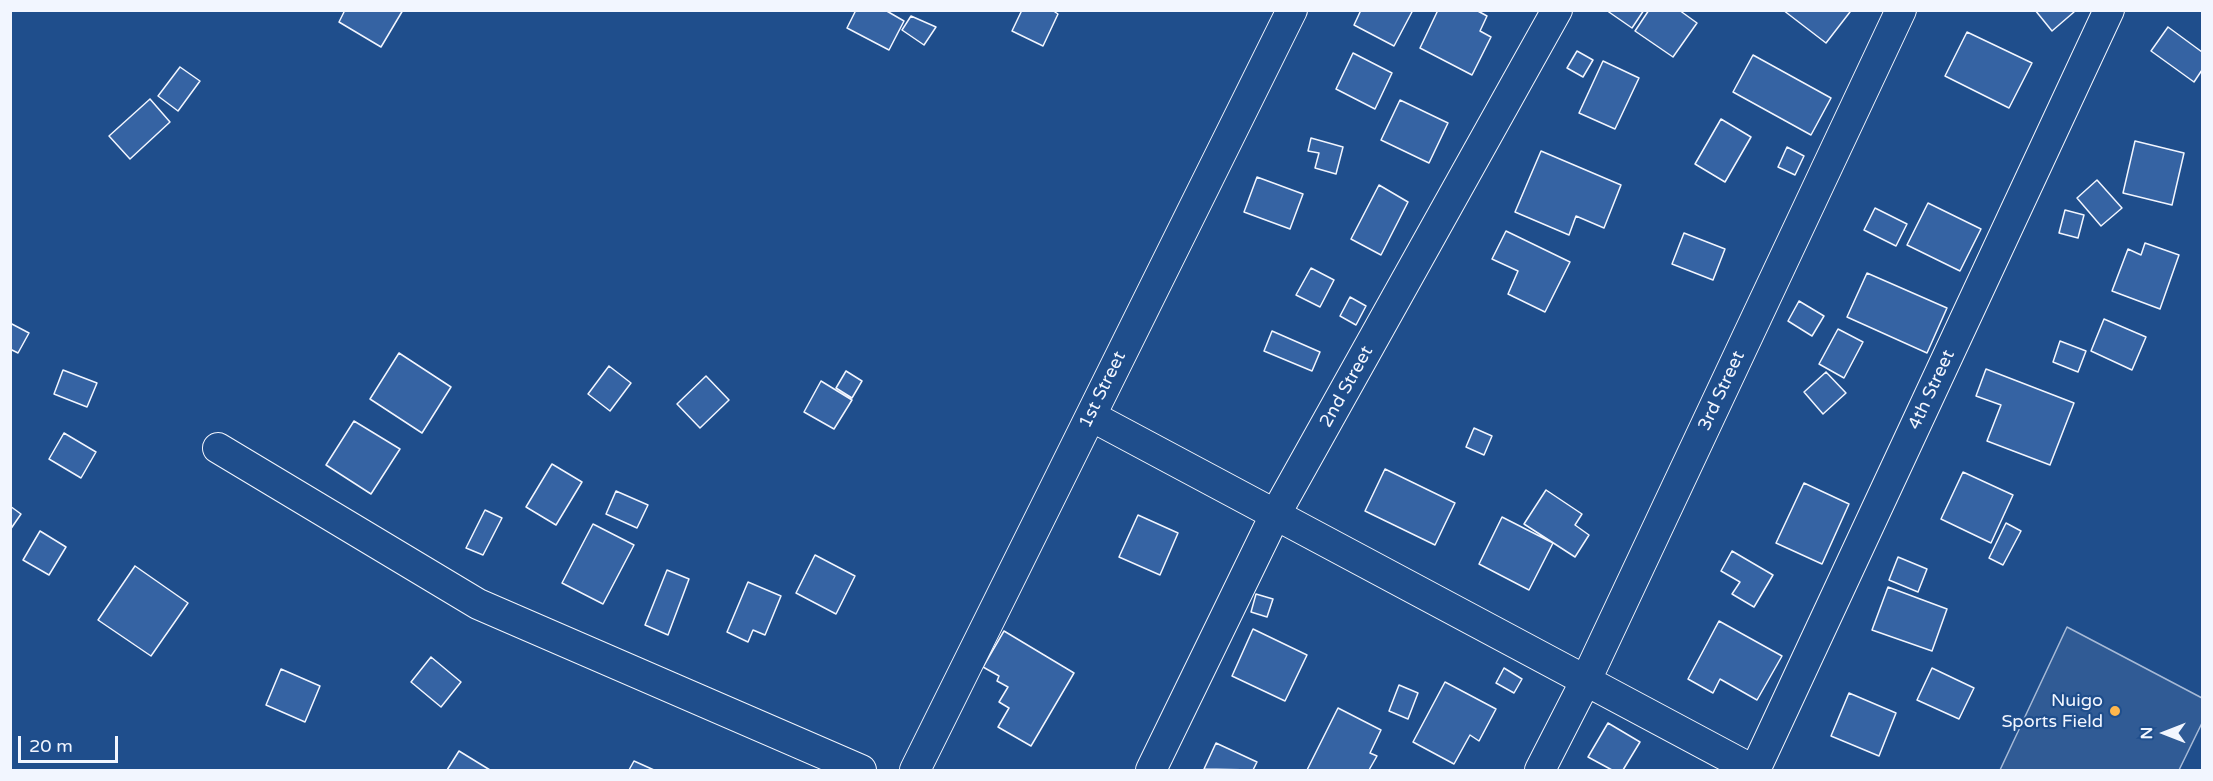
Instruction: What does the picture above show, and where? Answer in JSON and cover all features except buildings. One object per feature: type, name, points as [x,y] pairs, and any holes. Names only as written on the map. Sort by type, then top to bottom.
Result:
[{"type":"street","name":"1st Street","points":[[915,771],[1292,10]]},
{"type":"street","name":"2nd Street","points":[[1150,771],[1275,515],[1557,10]]},
{"type":"street","name":"3rd Street","points":[[1540,771],[1586,680],[1901,10]]},
{"type":"street","name":"4th Street","points":[[1754,771],[2109,10]]},
{"type":"street","points":[[1090,416],[1754,771]]},
{"type":"street","points":[[218,448],[478,604],[861,771]]},
{"type":"shaded area","name":"Nuigo Sports Field","points":[[2067,627],[2202,698],[2202,723],[2179,770],[2000,770]]},
{"type":"place","name":"Nuigo Sports Field","points":[[2115,711]]}]
